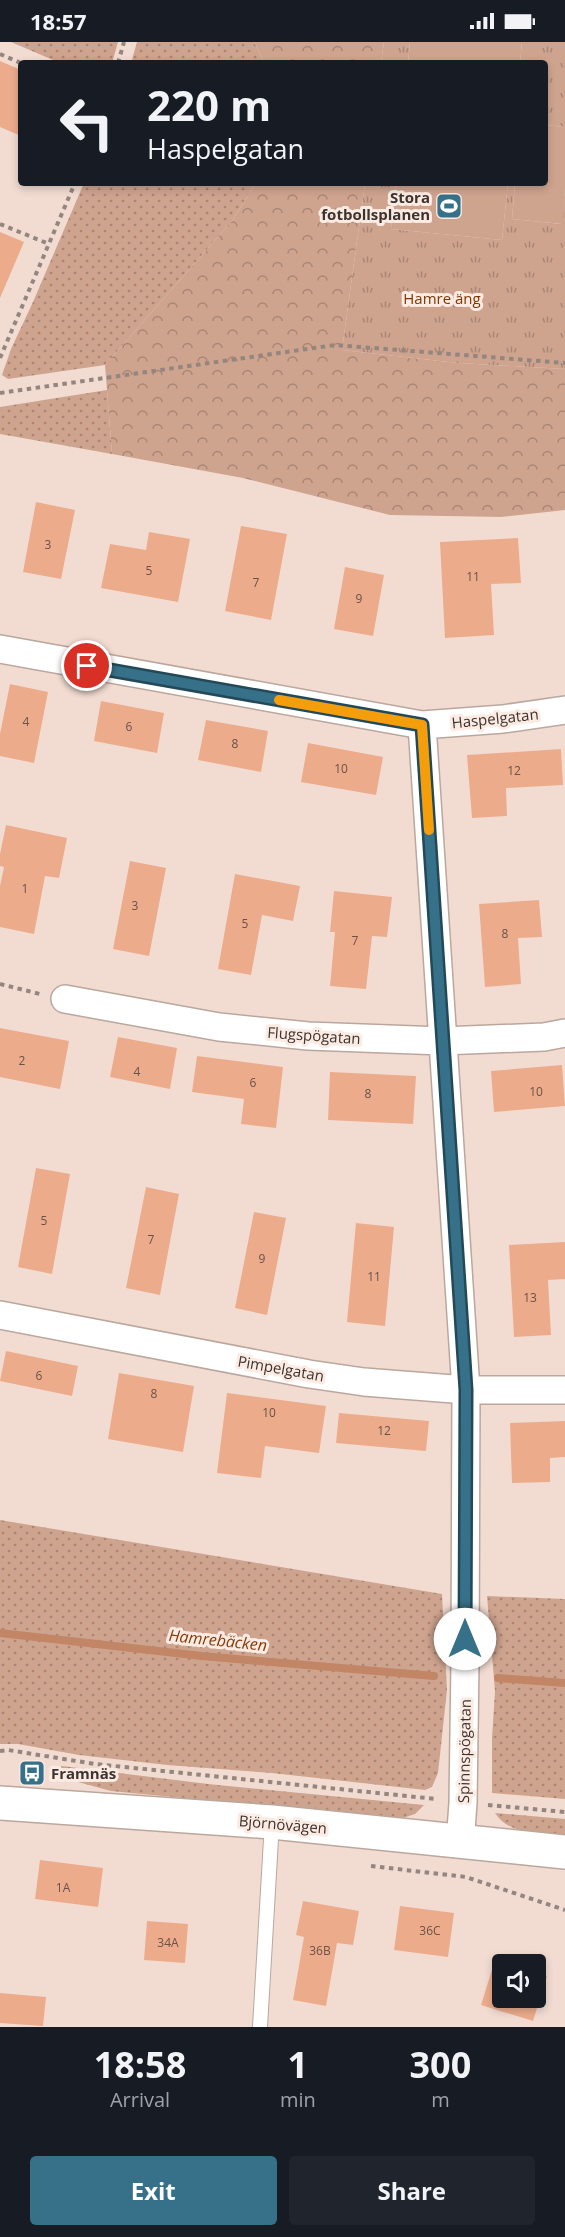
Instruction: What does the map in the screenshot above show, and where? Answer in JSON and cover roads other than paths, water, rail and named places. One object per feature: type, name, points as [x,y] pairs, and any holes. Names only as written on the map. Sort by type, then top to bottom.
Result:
[{"type":"main road","name":"Björnövägen","points":[[0,1803],[272,1822],[565,1852]]},
{"type":"street","name":"Haspelgatan","points":[[0,649],[422,725],[503,719],[565,710]]},
{"type":"street","name":"Spinnspögatan","points":[[422,725],[466,1390],[463,1803],[460,1843]]},
{"type":"street","name":"Flugspögatan","points":[[64,999],[219,1027],[308,1036],[442,1041],[544,1037],[565,1034]]},
{"type":"street","name":"Pimpelgatan","points":[[0,1316],[309,1374],[364,1382],[466,1390],[565,1389]]},
{"type":"lane","points":[[260,2027],[272,1822]]},
{"type":"waterway","name":"Hamrebäcken","points":[[0,1633],[202,1656],[434,1676]]},
{"type":"waterway","name":"Hamrebäcken","points":[[498,1678],[565,1683]]},
{"type":"place","name":"Stora fotbollsplanen","points":[[449,206]]},
{"type":"place","name":"Framnäs","points":[[32,1773]]},
{"type":"park label","name":"Hamre äng","points":[[442,298]]}]
